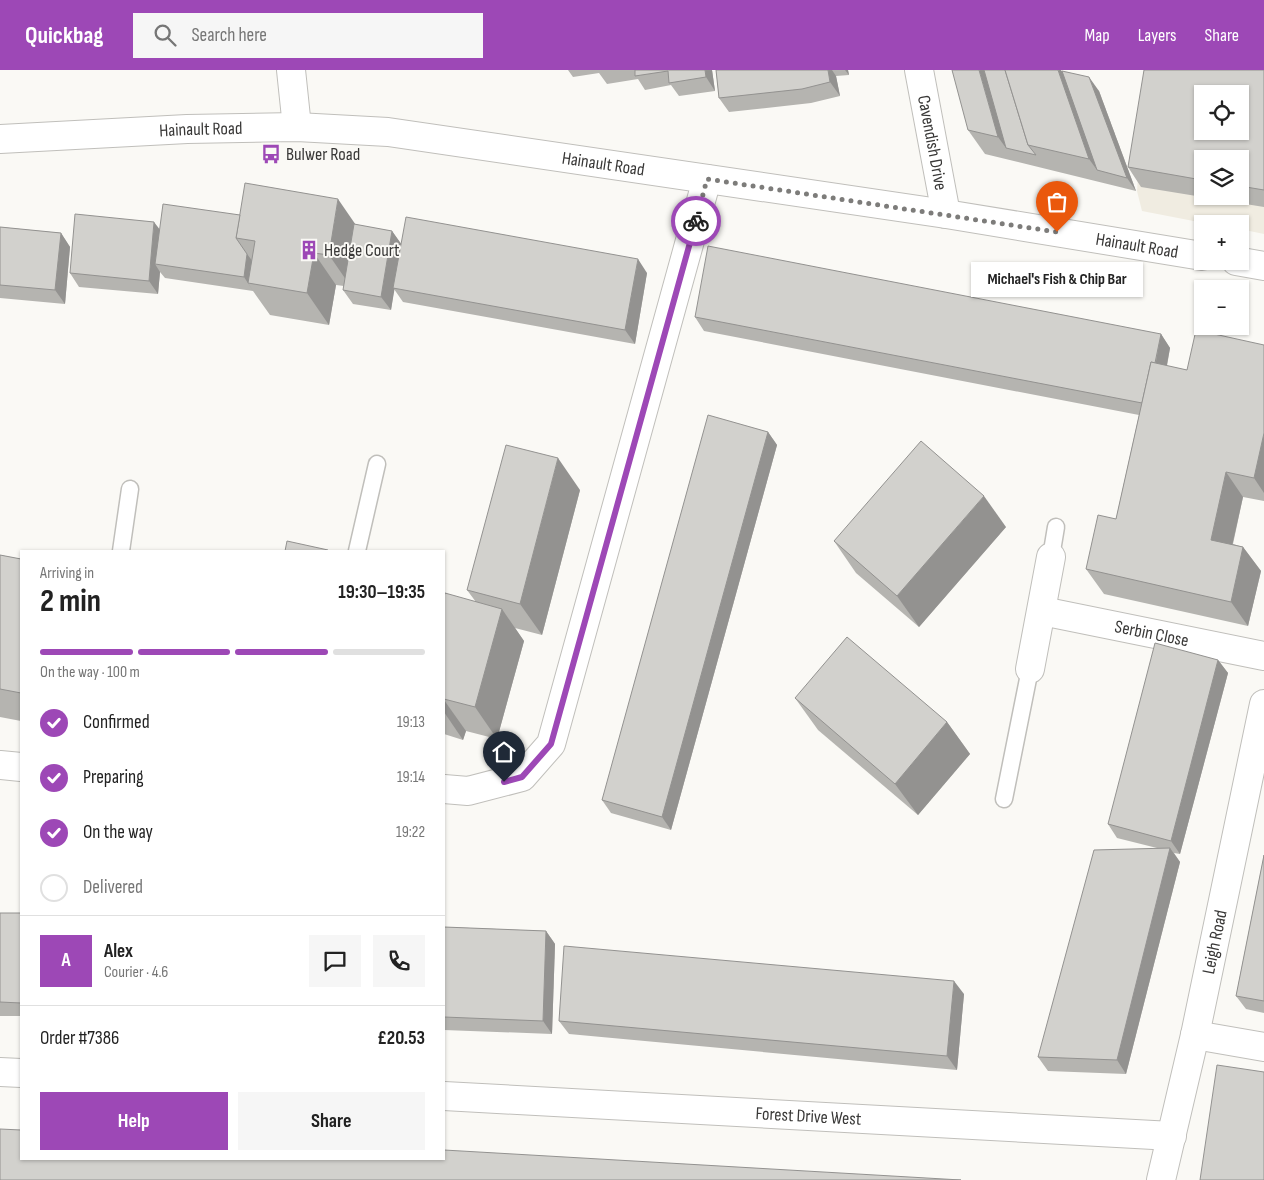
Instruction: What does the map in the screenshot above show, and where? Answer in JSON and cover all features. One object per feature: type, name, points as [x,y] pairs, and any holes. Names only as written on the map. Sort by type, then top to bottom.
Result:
[{"type":"street","points":[[291,70],[297,127]]},
{"type":"street","name":"Cavendish Drive","points":[[919,70],[946,214]]},
{"type":"street","name":"Hainault Road","points":[[0,139],[187,128],[297,127],[388,132],[946,214],[1194,255]]},
{"type":"street","points":[[445,789],[468,790],[522,777],[551,744],[707,179]]},
{"type":"street","points":[[1249,263],[1264,266]]},
{"type":"street","points":[[1030,669],[1051,557]]},
{"type":"street","name":"Serbin Close","points":[[1042,611],[1264,656]]},
{"type":"street","name":"Leigh Road","points":[[1161,1180],[1195,1036],[1264,704]]},
{"type":"street","points":[[0,765],[20,766]]},
{"type":"street","points":[[1195,1036],[1264,1047]]},
{"type":"street","points":[[0,1072],[20,1073]]},
{"type":"street","name":"Forest Drive West","points":[[445,1096],[1172,1136]]},
{"type":"lane","points":[[357,550],[377,464]]},
{"type":"lane","points":[[121,550],[130,489]]},
{"type":"lane","points":[[1051,557],[1056,527]]},
{"type":"lane","points":[[1004,799],[1030,669]]},
{"type":"shaded area","points":[[1145,70],[1264,70],[1264,234],[1249,231],[1249,215],[1194,215],[1194,221],[1142,211],[1137,191]]},
{"type":"building","points":[[635,70],[705,70],[706,77],[669,83],[668,71],[635,76]]},
{"type":"building","points":[[716,70],[828,70],[830,82],[802,89],[719,98]]},
{"type":"building","points":[[952,70],[979,70],[998,137],[968,130]]},
{"type":"building","points":[[984,70],[1005,70],[1028,145],[1036,155],[1006,148]]},
{"type":"building","points":[[1005,70],[1058,70],[1089,159],[1028,145]]},
{"type":"building","points":[[1144,70],[1264,70],[1264,190],[1249,188],[1249,150],[1194,150],[1194,179],[1128,167]]},
{"type":"building","points":[[1062,71],[1089,77],[1127,178],[1097,170]]},
{"type":"building","points":[[245,183],[338,199],[329,255],[314,253],[307,293],[248,283],[255,241],[236,238]]},
{"type":"building","points":[[163,204],[240,215],[236,238],[247,254],[244,277],[155,264]]},
{"type":"building","points":[[75,214],[154,222],[149,281],[70,273]]},
{"type":"building","points":[[406,217],[638,259],[625,330],[393,288]]},
{"type":"building","points":[[354,224],[392,231],[381,297],[343,290]]},
{"type":"building","points":[[0,227],[61,233],[55,290],[0,285]]},
{"type":"building","points":[[708,246],[1161,334],[1155,363],[1151,362],[1142,403],[695,317]]},
{"type":"building","points":[[1195,335],[1219,335],[1264,345],[1264,433],[1254,478],[1226,472],[1211,540],[1243,547],[1231,602],[1086,569],[1098,515],[1116,519],[1151,362],[1187,370]]},
{"type":"building","points":[[708,415],[768,432],[662,817],[602,800]]},
{"type":"building","points":[[921,441],[984,496],[897,596],[834,541]]},
{"type":"building","points":[[506,445],[558,458],[520,604],[467,590]]},
{"type":"building","points":[[287,541],[328,550],[285,550]]},
{"type":"building","points":[[0,555],[20,559],[20,693],[0,689]]},
{"type":"building","points":[[445,593],[502,609],[475,707],[445,699]]},
{"type":"building","points":[[847,637],[947,722],[895,784],[795,698]]},
{"type":"building","points":[[1155,643],[1218,660],[1171,841],[1108,824]]},
{"type":"building","points":[[1170,848],[1117,1060],[1038,1057],[1094,850]]},
{"type":"building","points":[[1264,855],[1264,1001],[1236,996]]},
{"type":"building","points":[[0,913],[20,913],[20,1003],[0,1002]]},
{"type":"building","points":[[445,927],[546,931],[543,1021],[445,1017]]},
{"type":"building","points":[[564,946],[954,981],[947,1056],[559,1021]]},
{"type":"building","points":[[1217,1065],[1264,1072],[1264,1180],[1200,1180]]},
{"type":"building","points":[[0,1129],[20,1130],[20,1160],[445,1160],[445,1150],[961,1180],[0,1180]]},
{"type":"way so far","points":[[696,221],[707,179],[1057,232]]},
{"type":"place","name":"Bulwer Road","points":[[271,154]]},
{"type":"place","name":"Michael's Fish & Chip Bar","points":[[1057,232]]},
{"type":"place","name":"Hedge Court","points":[[309,250]]},
{"type":"route","points":[[504,782],[522,777],[551,744],[696,221]]}]
